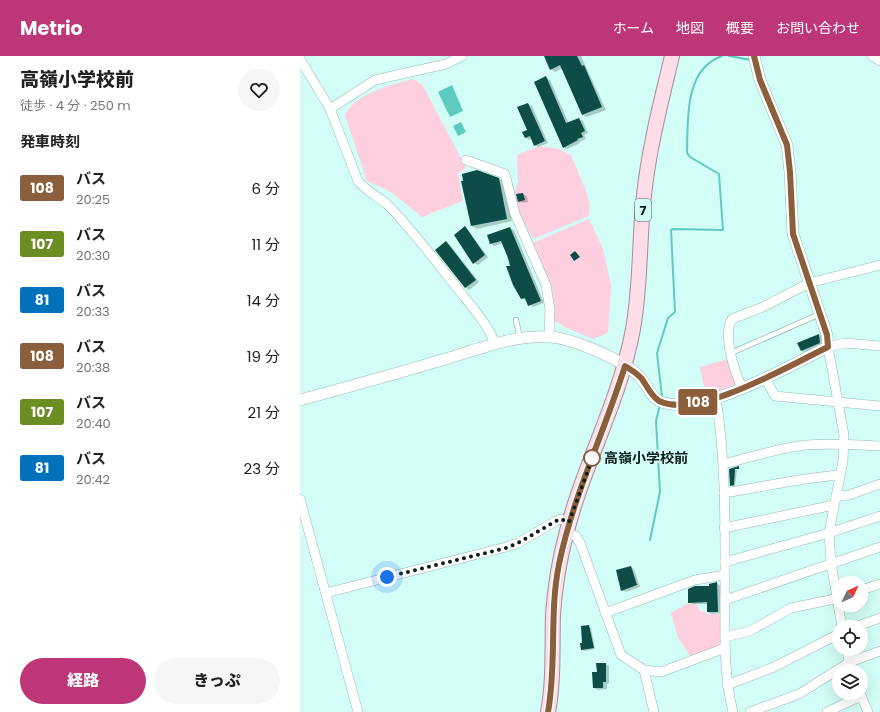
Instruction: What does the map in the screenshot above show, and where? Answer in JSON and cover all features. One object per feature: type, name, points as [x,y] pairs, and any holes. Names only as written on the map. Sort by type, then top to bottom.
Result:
[{"type":"main road","name":"7","points":[[548,712],[552,681],[556,588],[568,527],[625,366],[636,312],[646,176],[654,132],[672,56]]},
{"type":"street","points":[[330,109],[375,80],[446,64],[462,56]]},
{"type":"street","points":[[754,56],[760,80],[787,145],[793,234],[827,335],[839,403],[844,445],[843,461],[829,533],[831,563],[834,576]]},
{"type":"street","points":[[872,56],[880,61]]},
{"type":"street","points":[[300,59],[330,109],[358,181],[364,189],[388,205],[411,230],[468,302],[492,335],[495,344]]},
{"type":"street","points":[[466,160],[506,174],[515,214],[546,285],[550,310],[549,336]]},
{"type":"street","points":[[742,388],[731,353],[729,326],[732,319],[763,307],[809,283],[880,266]]},
{"type":"street","points":[[300,400],[495,344],[549,336],[581,344],[625,366],[638,375],[652,395],[658,400],[669,404],[716,398],[765,378],[828,347],[850,343],[880,346]]},
{"type":"street","points":[[765,378],[774,396],[880,406]]},
{"type":"street","points":[[716,398],[724,464],[725,648],[727,685],[733,712]]},
{"type":"street","points":[[724,464],[782,449],[804,446],[880,446]]},
{"type":"street","points":[[724,493],[771,486],[806,478],[840,475]]},
{"type":"street","points":[[724,528],[835,501],[880,484]]},
{"type":"street","points":[[300,499],[358,712]]},
{"type":"street","points":[[724,562],[829,533],[880,516]]},
{"type":"street","points":[[326,593],[506,548],[518,543],[560,519],[576,536],[580,543],[621,655],[644,670],[661,672],[725,648]]},
{"type":"street","points":[[725,600],[880,547]]},
{"type":"street","points":[[605,613],[695,580],[725,575]]},
{"type":"street","points":[[868,588],[880,584]]},
{"type":"street","points":[[725,637],[750,631],[791,608],[832,599]]},
{"type":"street","points":[[868,622],[880,618]]},
{"type":"street","points":[[727,685],[774,666],[832,637]]},
{"type":"street","points":[[855,664],[880,651]]},
{"type":"street","points":[[644,670],[654,712]]},
{"type":"street","points":[[750,712],[799,694],[832,676]]},
{"type":"street","points":[[826,712],[849,700]]},
{"type":"street","points":[[863,700],[868,712]]},
{"type":"lane","points":[[731,353],[820,314]]},
{"type":"lane","points":[[516,320],[521,340]]},
{"type":"shaded area","points":[[412,79],[422,84],[466,168],[458,173],[463,201],[422,217],[391,192],[367,181],[345,115],[357,101],[374,91]]},
{"type":"shaded area","points":[[539,146],[559,149],[571,155],[586,191],[590,205],[589,216],[533,239],[519,213],[515,192],[518,182],[517,155]]},
{"type":"shaded area","points":[[589,219],[603,249],[611,285],[608,333],[593,339],[553,320],[554,303],[532,243]]},
{"type":"shaded area","points":[[728,359],[737,384],[706,395],[700,367]]},
{"type":"shaded area","points":[[695,603],[701,612],[705,611],[706,614],[719,614],[722,621],[722,647],[691,658],[678,637],[671,613],[687,604]]},
{"type":"water","points":[[452,85],[463,111],[450,117],[438,92]]},
{"type":"water","points":[[461,122],[466,132],[458,136],[453,126]]},
{"type":"building","points":[[544,56],[577,56],[582,66],[584,65],[602,107],[582,115],[560,65],[550,70]]},
{"type":"building","points":[[546,76],[566,123],[579,118],[585,131],[581,133],[583,137],[563,148],[534,82]]},
{"type":"building","points":[[528,103],[545,141],[534,146],[530,136],[525,138],[522,132],[527,130],[517,107]]},
{"type":"building","points":[[477,170],[499,178],[507,219],[471,226],[461,181],[463,181],[462,174]]},
{"type":"building","points":[[523,193],[525,200],[518,202],[516,194]]},
{"type":"building","points":[[465,226],[485,255],[473,264],[454,235]]},
{"type":"building","points":[[510,227],[541,301],[528,306],[525,298],[521,299],[513,285],[506,266],[510,266],[508,258],[501,241],[490,244],[487,235]]},
{"type":"building","points":[[446,241],[476,280],[465,288],[435,250]]},
{"type":"building","points":[[575,251],[580,257],[574,261],[570,255]]},
{"type":"building","points":[[819,334],[820,343],[801,351],[797,343]]},
{"type":"building","points":[[739,466],[739,469],[735,469],[734,485],[730,486],[729,469]]},
{"type":"building","points":[[631,566],[637,585],[621,591],[616,570]]},
{"type":"building","points":[[717,582],[718,612],[707,612],[707,602],[688,603],[688,589],[695,586],[709,586],[709,584]]},
{"type":"building","points":[[589,625],[594,648],[581,650],[581,626]]},
{"type":"building","points":[[596,663],[606,663],[606,682],[603,682],[603,688],[593,688],[592,672],[597,672]]},
{"type":"waterway","points":[[662,397],[657,353],[668,318],[675,312],[671,230],[723,230],[719,174],[690,157],[687,153],[688,111],[694,84],[701,72],[710,63],[722,56]]},
{"type":"waterway","points":[[729,56],[751,60]]},
{"type":"waterway","points":[[650,540],[660,492],[656,421],[660,405]]},
{"type":"bus line","name":"108","points":[[548,712],[552,681],[554,614],[558,566],[569,522],[625,366],[643,380],[652,395],[658,400],[669,404],[679,404],[719,397],[782,370],[828,347],[827,335],[793,234],[787,145],[781,127],[760,80],[754,56]]},
{"type":"place","name":"高嶺小学校前","points":[[592,458]]},
{"type":"route","points":[[387,577],[506,548],[518,543],[542,527],[560,519],[569,522],[595,451],[592,458]]}]
